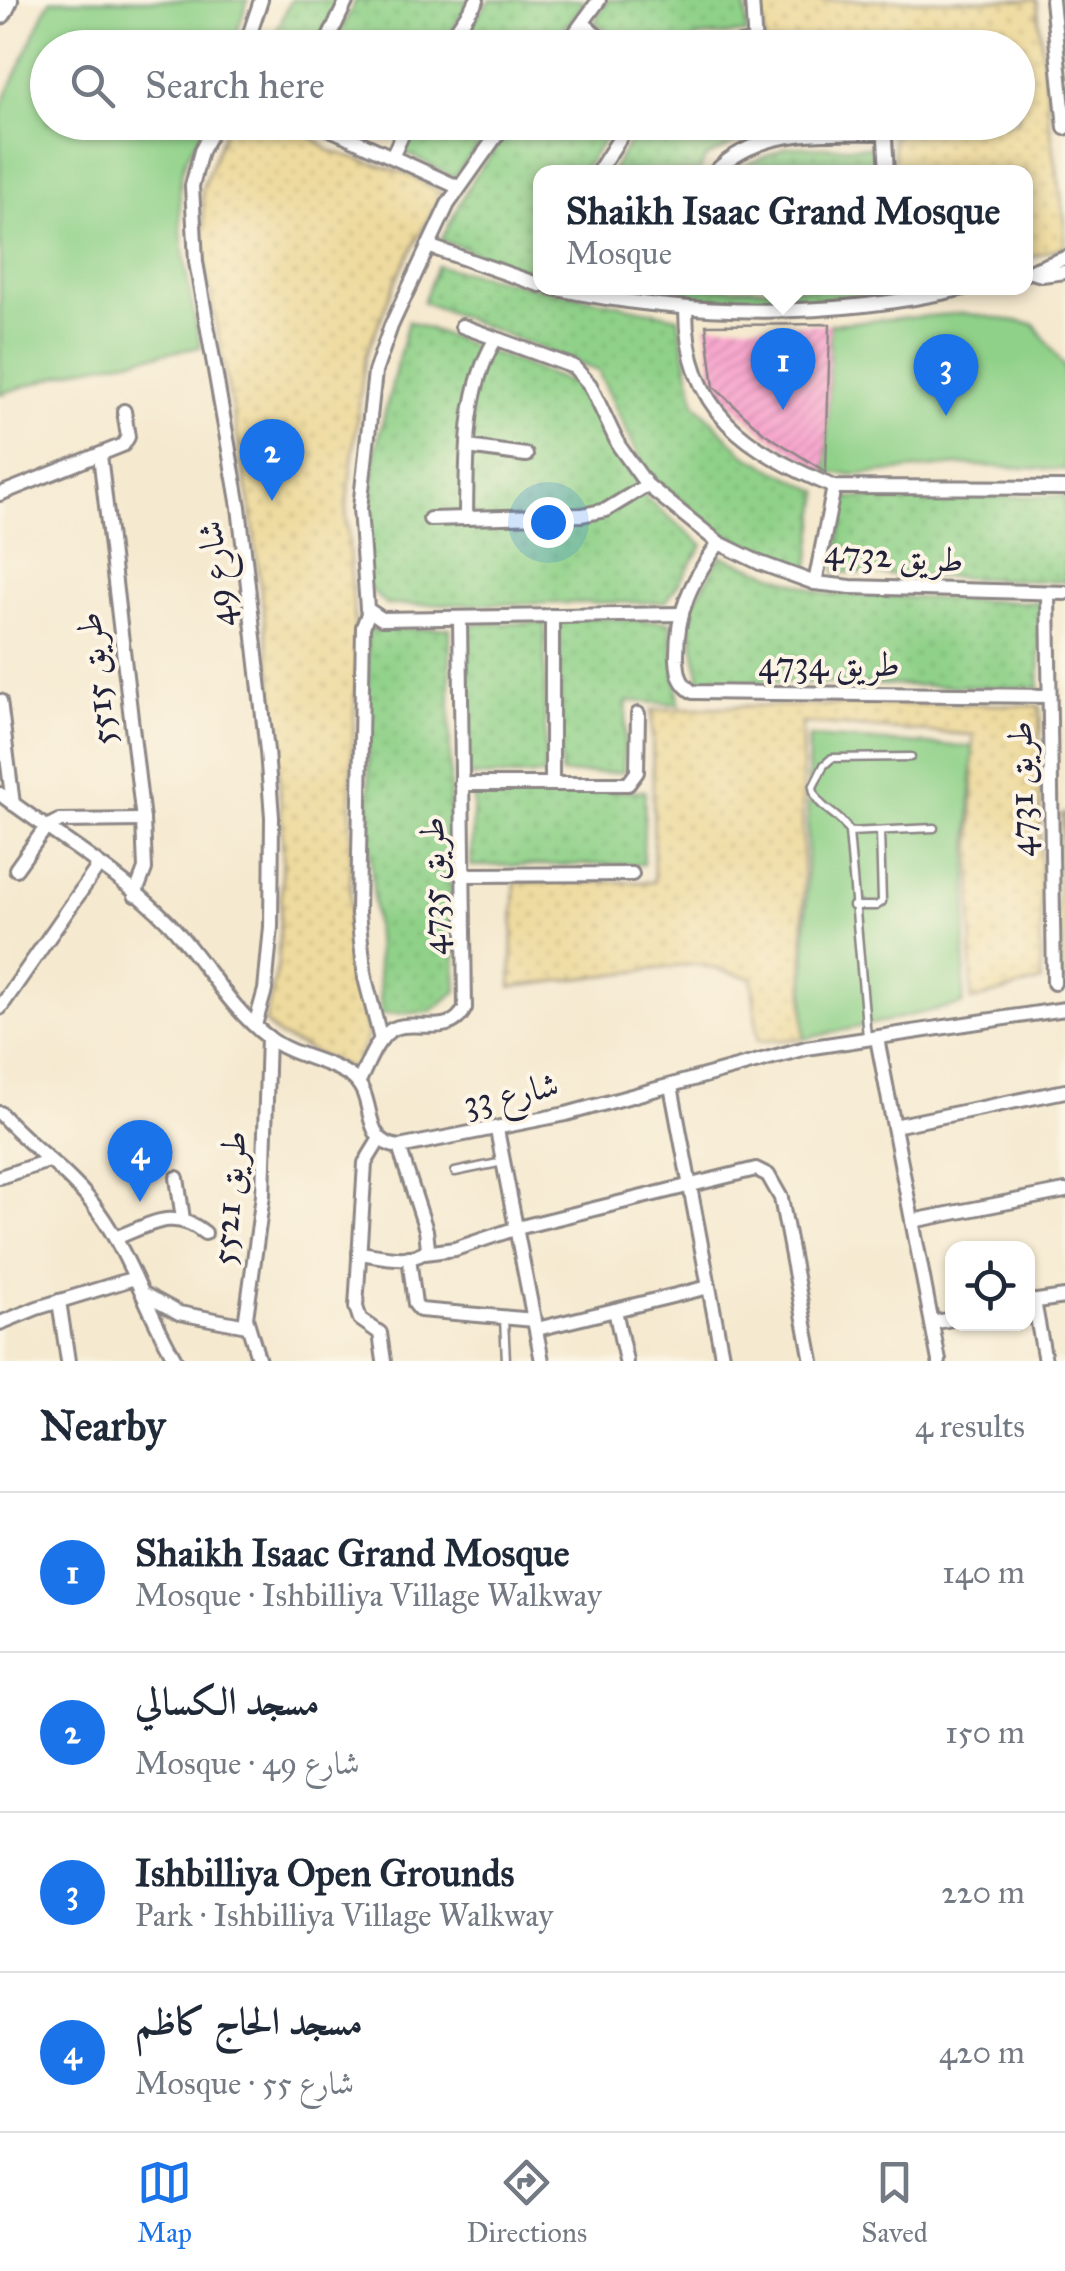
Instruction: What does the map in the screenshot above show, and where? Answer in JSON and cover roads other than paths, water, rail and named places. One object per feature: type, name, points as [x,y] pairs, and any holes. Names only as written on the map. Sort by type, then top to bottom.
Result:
[{"type":"highway","points":[[0,12],[6,0]]},
{"type":"street","points":[[251,30],[261,0]]},
{"type":"street","points":[[332,30],[346,0]]},
{"type":"street","points":[[455,30],[476,0]]},
{"type":"street","points":[[577,30],[599,0]]},
{"type":"street","points":[[752,0],[754,30]]},
{"type":"street","points":[[1052,0],[1062,67],[1065,128]]},
{"type":"street","points":[[583,22],[591,30]]},
{"type":"street","name":"شارع 49","points":[[208,140],[192,186],[196,262],[239,507],[272,817],[268,972],[254,1026]]},
{"type":"street","points":[[358,140],[458,187]]},
{"type":"street","points":[[393,155],[400,140]]},
{"type":"street","points":[[358,1083],[381,1040],[365,978],[358,914],[364,628],[369,611],[360,508],[370,400],[391,326],[428,246],[458,187],[493,140]]},
{"type":"street","points":[[602,165],[618,140]]},
{"type":"street","points":[[726,165],[766,140]]},
{"type":"street","points":[[886,140],[887,165]]},
{"type":"street","points":[[428,246],[533,283]]},
{"type":"street","points":[[1033,270],[1065,258]]},
{"type":"street","points":[[1033,274],[1065,272]]},
{"type":"street","points":[[587,295],[686,309],[790,312],[898,295]]},
{"type":"street","points":[[686,309],[691,361],[713,408],[737,434],[768,456],[834,487],[1065,488]]},
{"type":"street","name":"طريق 4732","points":[[462,326],[564,360],[583,375],[619,446],[647,485],[719,543],[760,563],[815,583],[850,587],[1065,593]]},
{"type":"street","points":[[466,518],[468,447],[477,379],[495,340]]},
{"type":"street","points":[[0,494],[126,442],[124,412]]},
{"type":"street","points":[[468,447],[526,455]]},
{"type":"street","name":"طريق 5515","points":[[100,455],[146,868],[135,895]]},
{"type":"street","points":[[430,519],[582,515],[616,505],[647,485]]},
{"type":"street","points":[[815,583],[834,487]]},
{"type":"street","name":"طريق 4734","points":[[719,543],[691,584],[680,614],[678,672],[680,681],[694,692],[1049,696]]},
{"type":"street","name":"طريق 4731","points":[[1048,593],[1054,983]]},
{"type":"street","points":[[369,611],[382,620],[680,614]]},
{"type":"street","points":[[552,616],[552,782]]},
{"type":"street","name":"طريق 4735","points":[[381,1040],[394,1029],[446,1026],[462,1015],[466,1002],[460,618]]},
{"type":"street","points":[[0,701],[13,804]]},
{"type":"street","points":[[461,784],[628,784],[635,778],[638,714]]},
{"type":"street","points":[[0,794],[94,861],[172,926],[268,1038],[287,1050],[346,1073],[358,1083],[379,1140],[365,1164],[356,1281],[358,1316],[380,1332],[384,1361]]},
{"type":"street","points":[[16,869],[46,827],[70,819],[142,820]]},
{"type":"street","points":[[0,1008],[94,861]]},
{"type":"street","points":[[462,875],[632,874]]},
{"type":"street","name":"شارع 33","points":[[379,1140],[399,1146],[498,1130],[770,1056],[1065,1009]]},
{"type":"street","name":"طريق 5521","points":[[259,1361],[247,1326],[263,1194],[268,1038]]},
{"type":"street","points":[[872,1038],[894,1126],[939,1361]]},
{"type":"street","points":[[671,1086],[723,1361]]},
{"type":"street","points":[[894,1126],[1065,1091]]},
{"type":"street","points":[[0,1113],[96,1207],[116,1238],[144,1294],[152,1321],[176,1361]]},
{"type":"street","points":[[498,1130],[542,1361]]},
{"type":"street","points":[[399,1146],[426,1230],[425,1254]]},
{"type":"street","points":[[0,1177],[48,1161]]},
{"type":"street","points":[[359,1253],[410,1257],[455,1249],[517,1228],[756,1168],[768,1175],[781,1198],[812,1361]]},
{"type":"street","points":[[176,1178],[183,1219]]},
{"type":"street","points":[[912,1221],[1065,1191]]},
{"type":"street","points":[[116,1238],[166,1220],[183,1219],[205,1233]]},
{"type":"street","points":[[410,1257],[420,1310],[536,1324],[709,1287]]},
{"type":"street","points":[[0,1323],[59,1300],[135,1278]]},
{"type":"street","points":[[144,1294],[179,1313],[247,1326]]},
{"type":"street","points":[[1035,1301],[1065,1297]]},
{"type":"street","points":[[59,1300],[68,1361]]},
{"type":"street","points":[[615,1310],[626,1361]]},
{"type":"street","points":[[152,1321],[163,1322],[179,1313]]},
{"type":"street","points":[[1035,1319],[1045,1361]]},
{"type":"street","points":[[932,1323],[945,1320]]},
{"type":"lane","points":[[872,1038],[848,832],[840,818],[814,797],[814,782],[824,765],[836,757],[911,758]]},
{"type":"lane","points":[[848,832],[934,828]]},
{"type":"lane","points":[[854,906],[876,906],[882,902],[880,831]]},
{"type":"lane","points":[[455,1172],[504,1162]]},
{"type":"lane","points":[[504,1318],[506,1361]]},
{"type":"place","name":"Shaikh Isaac Grand Mosque","points":[[783,410]]},
{"type":"place","name":"Ishbilliya Open Grounds","points":[[946,416]]},
{"type":"place","name":"مسجد الكسالي","points":[[272,501]]},
{"type":"place","name":"مسجد الحاج كاظم","points":[[140,1202]]}]
